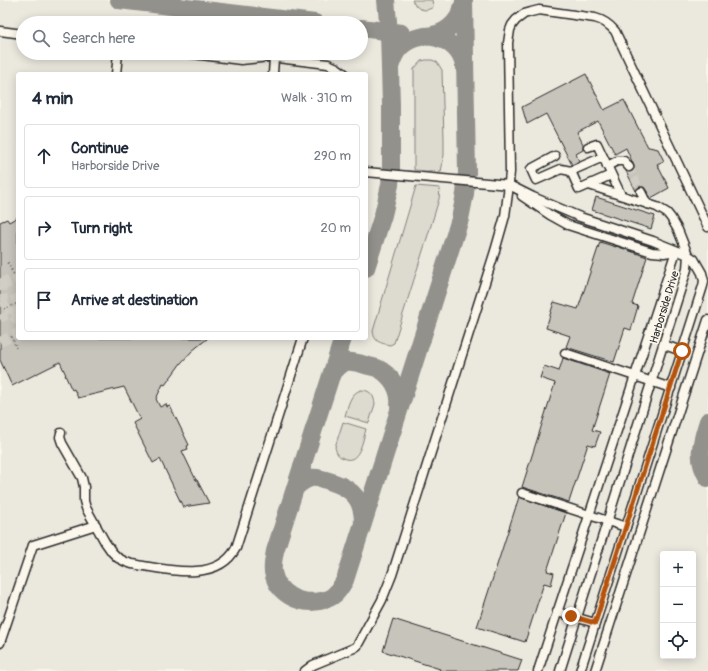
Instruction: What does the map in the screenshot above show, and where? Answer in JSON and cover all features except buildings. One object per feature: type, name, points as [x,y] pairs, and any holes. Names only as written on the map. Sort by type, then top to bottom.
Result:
[{"type":"street","points":[[305,671],[313,665],[357,646],[382,600],[392,575],[495,251],[504,216],[509,185],[510,161],[508,43],[510,30],[516,20],[524,14],[539,10],[600,19],[610,25],[708,227]]},
{"type":"street","points":[[0,31],[16,33]]},
{"type":"street","points":[[116,72],[117,60]]},
{"type":"street","points":[[273,72],[274,60]]},
{"type":"street","points":[[292,60],[328,64],[342,72]]},
{"type":"street","points":[[588,147],[597,144],[621,196]]},
{"type":"street","points":[[555,156],[531,169],[536,180],[561,169],[571,171],[603,157]]},
{"type":"street","points":[[607,166],[617,161],[624,161],[629,167]]},
{"type":"street","points":[[571,171],[579,189],[611,175]]},
{"type":"street","points":[[368,172],[509,185],[580,217],[663,244],[688,255],[696,263],[702,273],[704,281],[703,286],[580,671]]},
{"type":"street","points":[[509,185],[519,194],[568,225],[658,253],[676,251]]},
{"type":"street","points":[[589,185],[647,204],[667,213],[678,230],[688,255]]},
{"type":"street","points":[[641,192],[647,204]]},
{"type":"street","points":[[639,248],[642,238]]},
{"type":"street","points":[[538,671],[676,251]]},
{"type":"street","name":"Harborside Drive","points":[[560,671],[686,274],[688,255]]},
{"type":"street","points":[[595,671],[708,320]]},
{"type":"street","points":[[61,433],[60,437],[62,443],[82,478],[86,508],[105,542],[118,558],[132,564],[178,571],[190,571],[215,567],[232,556],[236,548],[302,340]]},
{"type":"street","points":[[664,345],[682,351]]},
{"type":"street","points":[[564,353],[670,388]]},
{"type":"street","points":[[522,493],[626,527]]},
{"type":"street","points":[[0,643],[33,545],[96,525]]},
{"type":"street","points":[[557,612],[595,623]]},
{"type":"path","points":[[8,263],[14,276]]},
{"type":"path","points":[[4,309],[16,304]]},
{"type":"path","points":[[12,337],[17,347]]},
{"type":"shaded area","points":[[0,0],[708,0],[708,671],[0,671]]},
{"type":"shaded area","points":[[412,0],[432,0],[433,7],[427,10],[418,8]]},
{"type":"shaded area","points":[[426,60],[437,62],[442,70],[444,155],[441,172],[414,170],[414,69],[421,61]]},
{"type":"shaded area","points":[[416,186],[440,188],[439,199],[394,343],[390,345],[383,344],[376,340],[373,331]]},
{"type":"shaded area","points":[[361,390],[369,392],[373,396],[375,404],[369,423],[345,416],[348,404],[352,397]]},
{"type":"shaded area","points":[[343,422],[366,429],[362,445],[356,456],[352,459],[347,459],[340,456],[335,447]]},
{"type":"taxiway","points":[[119,0],[255,16]]},
{"type":"taxiway","points":[[368,262],[383,215],[390,185],[391,105],[389,32],[386,0]]},
{"type":"taxiway","points":[[342,340],[273,561],[273,572],[275,580],[279,586],[290,596],[304,601],[312,602],[330,598],[337,592],[345,580],[460,219],[467,173],[464,0]]},
{"type":"taxiway","points":[[424,36],[438,34],[450,27],[461,12],[463,5]]},
{"type":"taxiway","points":[[368,29],[401,33]]},
{"type":"taxiway","points":[[390,67],[398,50],[406,43],[416,38],[426,37],[446,41],[454,47],[461,56],[464,66]]},
{"type":"taxiway","points":[[332,374],[346,362],[356,362],[377,368],[391,379],[397,389],[399,395],[399,407]]},
{"type":"taxiway","points":[[708,421],[701,450],[702,463],[708,478]]},
{"type":"taxiway","points":[[295,488],[304,481],[312,478],[332,482],[346,488],[359,502],[363,515],[363,523]]},
{"type":"tunnel","points":[[629,167],[641,192]]},
{"type":"tunnel","points":[[0,284],[16,276]]},
{"type":"tunnel","points":[[3,287],[16,280]]},
{"type":"tunnel","points":[[1,283],[7,308],[16,320]]},
{"type":"tunnel","points":[[1,306],[16,298]]},
{"type":"tunnel","points":[[0,319],[16,311]]},
{"type":"tunnel","points":[[0,342],[16,334]]},
{"type":"route","points":[[571,616],[595,623],[682,351]]}]
